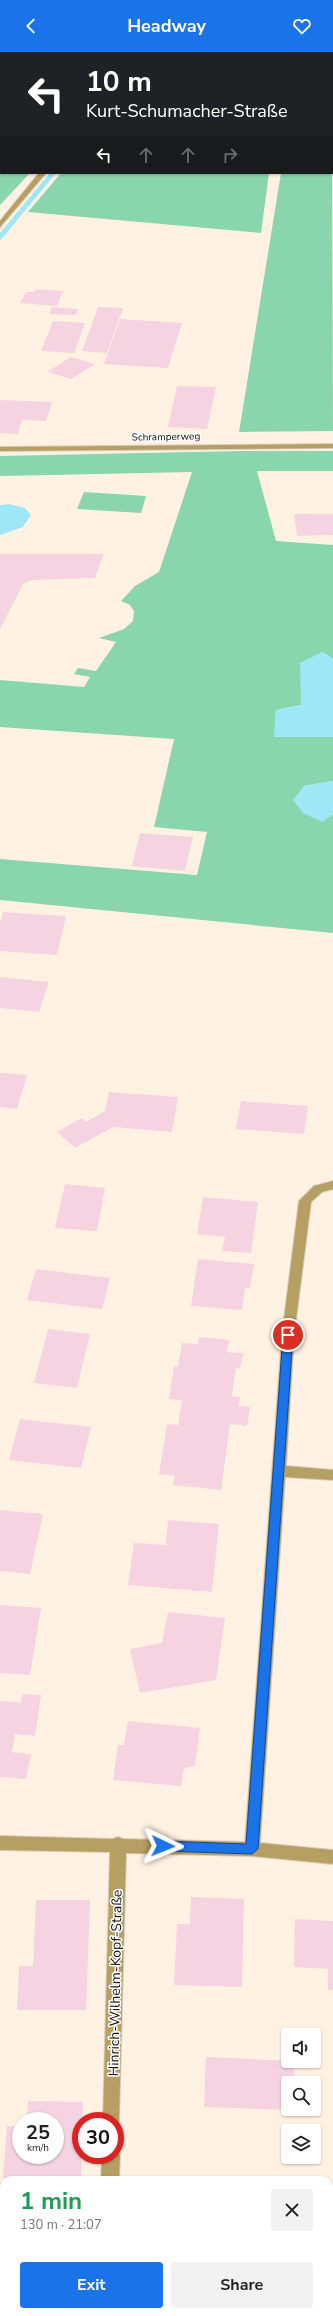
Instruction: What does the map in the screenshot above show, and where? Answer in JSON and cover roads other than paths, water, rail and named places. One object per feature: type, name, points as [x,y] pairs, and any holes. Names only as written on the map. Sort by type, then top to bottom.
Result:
[{"type":"street","points":[[0,224],[42,174]]},
{"type":"street","name":"Schramperweg","points":[[0,449],[333,446]]},
{"type":"street","points":[[252,1849],[280,1471],[288,1335],[305,1201],[318,1189],[333,1185]]},
{"type":"street","points":[[280,1471],[333,1475]]},
{"type":"street","points":[[0,1843],[118,1844],[252,1849],[333,1857]]},
{"type":"street","name":"Hinrich-Wilhelm-Kopf-Straße","points":[[111,2112],[118,1844]]},
{"type":"street","points":[[110,2164],[110,2176]]},
{"type":"water","points":[[9,504],[25,508],[31,515],[23,527],[0,535],[0,505]]},
{"type":"water","points":[[322,652],[333,659],[333,737],[274,737],[276,710],[301,705],[300,663]]},
{"type":"water","points":[[333,781],[333,814],[322,822],[303,813],[293,800],[304,786]]},
{"type":"waterway","points":[[0,237],[52,174]]}]
